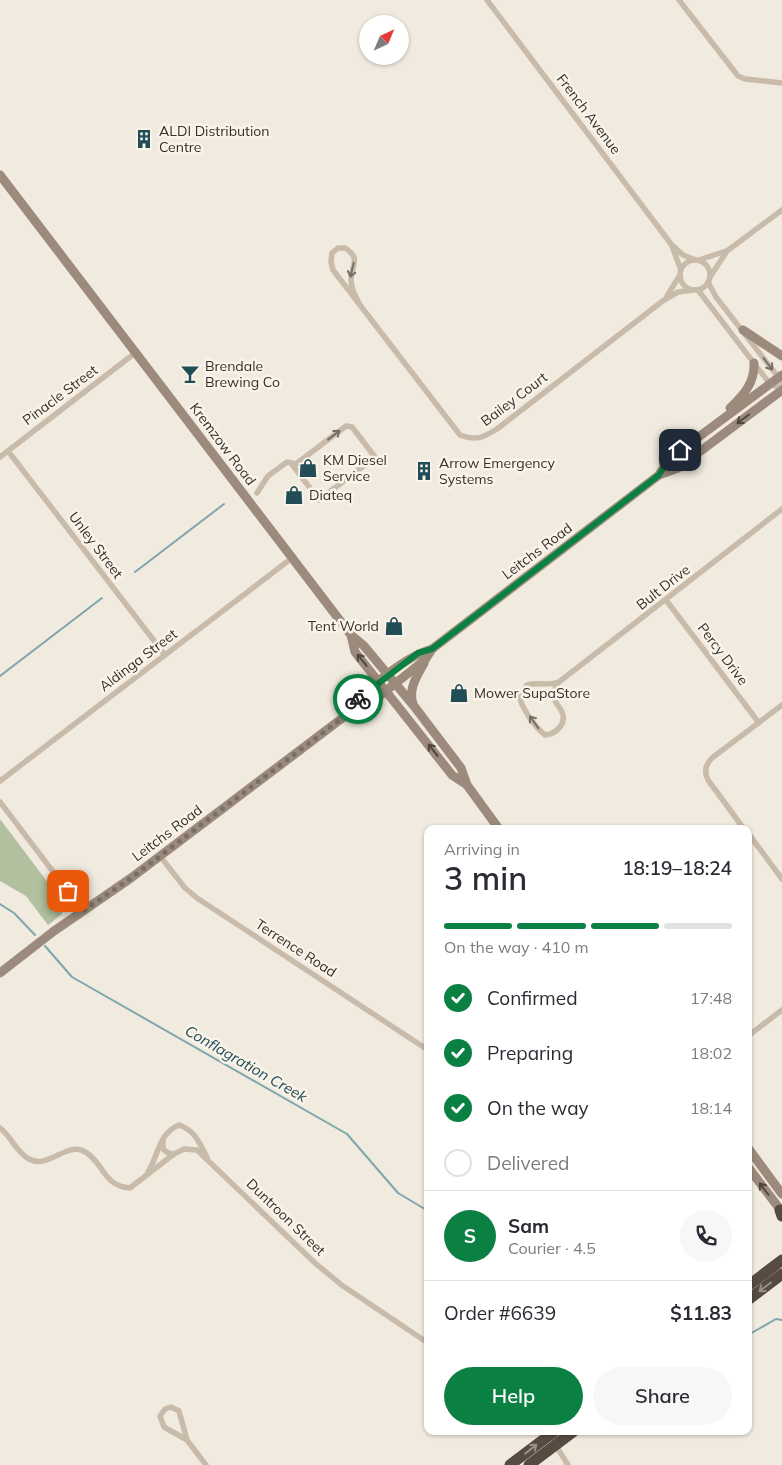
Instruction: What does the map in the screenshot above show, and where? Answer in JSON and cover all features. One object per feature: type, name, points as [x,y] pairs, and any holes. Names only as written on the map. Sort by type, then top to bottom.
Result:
[{"type":"highway","points":[[752,1296],[780,1267],[782,1255]]},
{"type":"highway","points":[[752,1284],[780,1267]]},
{"type":"highway","points":[[510,1465],[549,1435]]},
{"type":"highway","points":[[530,1465],[569,1435]]},
{"type":"street","name":"French Avenue","points":[[487,0],[671,244],[683,255],[698,260]]},
{"type":"street","points":[[679,0],[738,76],[745,79],[782,83]]},
{"type":"street","name":"Kremzow Road","points":[[0,175],[351,635],[364,646],[414,706],[461,768],[467,785],[496,825]]},
{"type":"street","points":[[782,210],[727,251],[687,263],[681,272],[685,286],[695,290],[770,384],[782,389]]},
{"type":"street","name":"French Avenue","points":[[671,244],[681,272]]},
{"type":"street","name":"Bailey Court","points":[[359,303],[350,279],[355,260],[352,253],[344,248],[338,248],[332,253],[331,262],[333,270],[460,435],[472,440],[485,436],[497,429],[664,300],[678,292],[695,290]]},
{"type":"street","points":[[695,290],[709,280],[727,251]]},
{"type":"street","points":[[698,260],[708,268],[709,280],[716,297],[780,376],[782,389]]},
{"type":"street","name":"Bailey Court","points":[[664,300],[674,288],[681,272]]},
{"type":"street","points":[[743,330],[782,356]]},
{"type":"street","name":"Pinacle Street","points":[[0,457],[136,353]]},
{"type":"street","points":[[703,434],[735,403],[747,388],[754,375],[754,363]]},
{"type":"street","name":"Leitchs Road","points":[[659,475],[669,459],[780,376]]},
{"type":"street","name":"Leitchs Road","points":[[0,973],[160,856],[349,713],[363,709],[425,660],[432,649],[659,475],[678,468],[782,389]]},
{"type":"street","points":[[257,493],[268,476],[287,462],[296,464],[346,426],[352,427],[375,457],[318,500],[291,463]]},
{"type":"street","name":"Unley Street","points":[[8,451],[165,655]]},
{"type":"street","name":"Bult Drive","points":[[558,682],[782,509]]},
{"type":"street","name":"Aldinga Street","points":[[0,781],[292,558]]},
{"type":"street","name":"Percy Drive","points":[[666,600],[759,723]]},
{"type":"street","name":"Kremzow Road","points":[[351,635],[355,652],[387,690],[452,775],[467,785]]},
{"type":"street","name":"Leitchs Road","points":[[349,713],[356,700],[418,653],[432,649]]},
{"type":"street","points":[[414,706],[411,698],[413,685],[425,660]]},
{"type":"street","points":[[558,682],[554,689],[554,697],[562,712],[563,720],[553,734],[545,734],[525,710],[519,696],[526,685],[534,683],[550,685],[558,682]]},
{"type":"street","points":[[741,825],[708,780],[706,768],[712,758],[782,705]]},
{"type":"street","points":[[0,802],[83,911]]},
{"type":"street","points":[[752,838],[782,879]]},
{"type":"street","name":"Terrence Road","points":[[160,856],[191,894],[424,1047]]},
{"type":"street","points":[[752,1033],[782,1010]]},
{"type":"street","points":[[146,1176],[154,1164],[162,1137],[179,1125],[188,1128],[196,1134],[208,1159]]},
{"type":"street","points":[[0,1128],[28,1159],[40,1162],[50,1161],[72,1150],[80,1150],[87,1153],[112,1183],[119,1187],[130,1188],[174,1154]]},
{"type":"street","points":[[162,1137],[163,1148],[168,1153],[174,1154]]},
{"type":"street","name":"Duntroon Street","points":[[174,1154],[184,1149],[196,1150],[208,1159],[338,1282],[424,1340]]},
{"type":"street","points":[[752,1153],[782,1194]]},
{"type":"street","points":[[752,1173],[781,1213]]},
{"type":"street","points":[[187,1440],[182,1414],[176,1408],[165,1409],[160,1416],[164,1427],[187,1440],[206,1465]]},
{"type":"street","points":[[554,1435],[556,1445],[568,1465]]},
{"type":"green space","points":[[0,819],[64,904],[62,914],[48,925],[26,896],[0,881]]},
{"type":"waterway","points":[[135,572],[224,504]]},
{"type":"waterway","points":[[0,676],[102,598]]},
{"type":"waterway","name":"Conflagration Creek","points":[[0,904],[14,913],[35,935]]},
{"type":"waterway","name":"Conflagration Creek","points":[[45,946],[72,977],[347,1134],[398,1193],[424,1209]]},
{"type":"waterway","name":"Conflagration Creek","points":[[752,1333],[776,1319],[782,1320]]},
{"type":"way so far","points":[[68,891],[83,911],[131,878],[349,713],[358,699]]},
{"type":"place","name":"ALDI Distribution Centre","points":[[144,139]]},
{"type":"place","name":"Brendale Brewing Co","points":[[190,374]]},
{"type":"place","name":"KM Diesel Service","points":[[308,468]]},
{"type":"place","name":"Arrow Emergency Systems","points":[[424,471]]},
{"type":"place","name":"Diateq","points":[[294,495]]},
{"type":"place","name":"Tent World","points":[[394,626]]},
{"type":"place","name":"Mower SupaStore","points":[[459,693]]},
{"type":"route","points":[[358,699],[418,653],[432,649],[659,475],[669,459],[680,450]]}]
